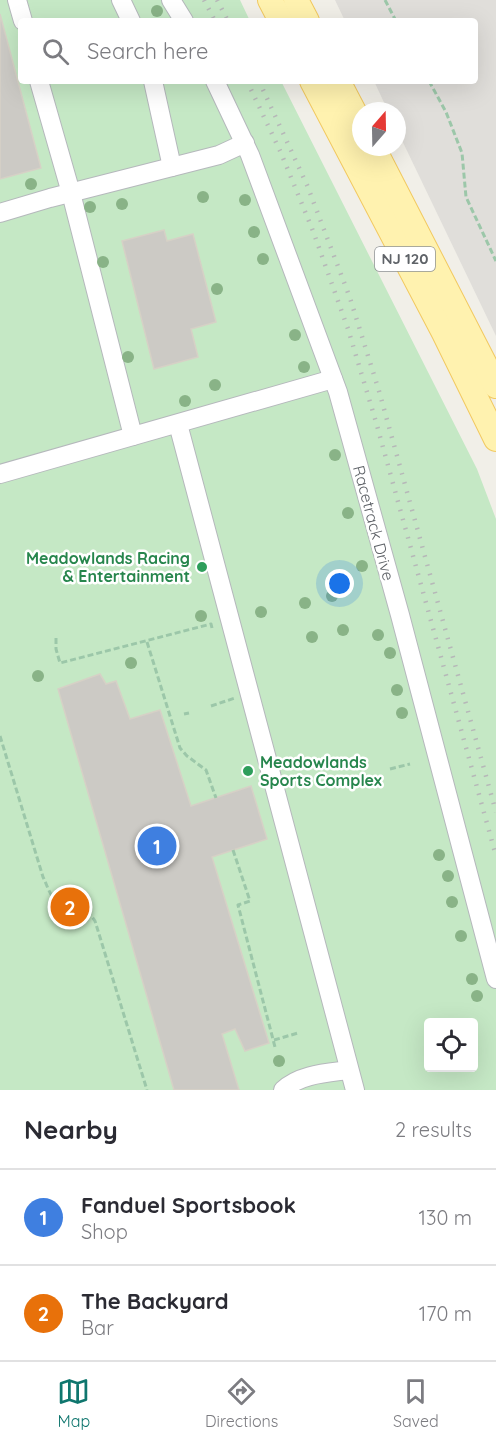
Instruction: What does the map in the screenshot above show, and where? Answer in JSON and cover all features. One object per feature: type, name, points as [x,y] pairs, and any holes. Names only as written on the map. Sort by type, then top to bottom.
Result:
[{"type":"main road","points":[[270,0],[279,18]]},
{"type":"main road","points":[[296,0],[305,18]]},
{"type":"main road","name":"NJ 120","points":[[314,84],[453,351],[496,439]]},
{"type":"main road","points":[[340,84],[352,107]]},
{"type":"main road","name":"NJ 120","points":[[378,156],[496,386]]},
{"type":"street","points":[[17,0],[22,18]]},
{"type":"street","points":[[121,0],[130,18]]},
{"type":"street","points":[[171,0],[182,18]]},
{"type":"street","points":[[40,84],[71,193],[133,436]]},
{"type":"street","points":[[154,84],[172,167]]},
{"type":"street","name":"Racetrack Drive","points":[[216,84],[245,144],[333,379],[400,615],[496,979]]},
{"type":"street","points":[[0,213],[219,155],[245,144]]},
{"type":"street","points":[[0,474],[333,379]]},
{"type":"street","points":[[178,424],[355,1090]]},
{"type":"street","points":[[283,1090],[290,1083],[310,1076],[349,1070]]},
{"type":"path","points":[[385,0],[394,18]]},
{"type":"path","points":[[431,84],[446,112],[462,153],[466,198],[496,261]]},
{"type":"path","points":[[56,638],[56,650],[60,663],[211,624],[212,628]]},
{"type":"path","points":[[147,642],[180,748],[206,770],[216,798]]},
{"type":"path","points":[[211,706],[234,698]]},
{"type":"path","points":[[0,736],[43,877],[59,904],[88,913],[95,921],[147,1090]]},
{"type":"path","points":[[390,769],[410,764]]},
{"type":"path","points":[[233,850],[250,901],[237,905],[275,1047]]},
{"type":"path","points":[[273,1040],[298,1033]]},
{"type":"shaded area","points":[[335,0],[496,0],[496,336],[406,149],[406,102],[384,102],[375,84],[478,84],[478,18],[344,18]]},
{"type":"green space","name":"Meadowlands Sports Complex","points":[[0,0],[240,0],[249,18],[18,18],[18,84],[283,84],[477,469],[496,519],[496,1090],[0,1090]]},
{"type":"building","points":[[0,14],[41,168],[0,179]]},
{"type":"building","points":[[164,230],[167,241],[193,234],[216,322],[191,329],[198,357],[154,369],[122,241]]},
{"type":"building","points":[[100,674],[106,684],[116,681],[130,719],[160,710],[191,806],[251,786],[267,839],[212,857],[269,1043],[245,1051],[235,1029],[222,1034],[239,1090],[174,1090],[58,689]]},
{"type":"railway","points":[[204,0],[213,18]]},
{"type":"railway","points":[[217,0],[226,18]]},
{"type":"railway","points":[[248,84],[281,153],[313,231],[348,329],[376,422],[496,856]]},
{"type":"railway","points":[[260,84],[307,185],[350,298],[379,391],[496,812]]},
{"type":"place","name":"Meadowlands Racing & Entertainment","points":[[202,567]]},
{"type":"place","name":"Meadowlands Sports Complex","points":[[248,771]]},
{"type":"place","name":"Fanduel Sportsbook","points":[[157,846]]},
{"type":"place","name":"The Backyard","points":[[70,907]]}]
